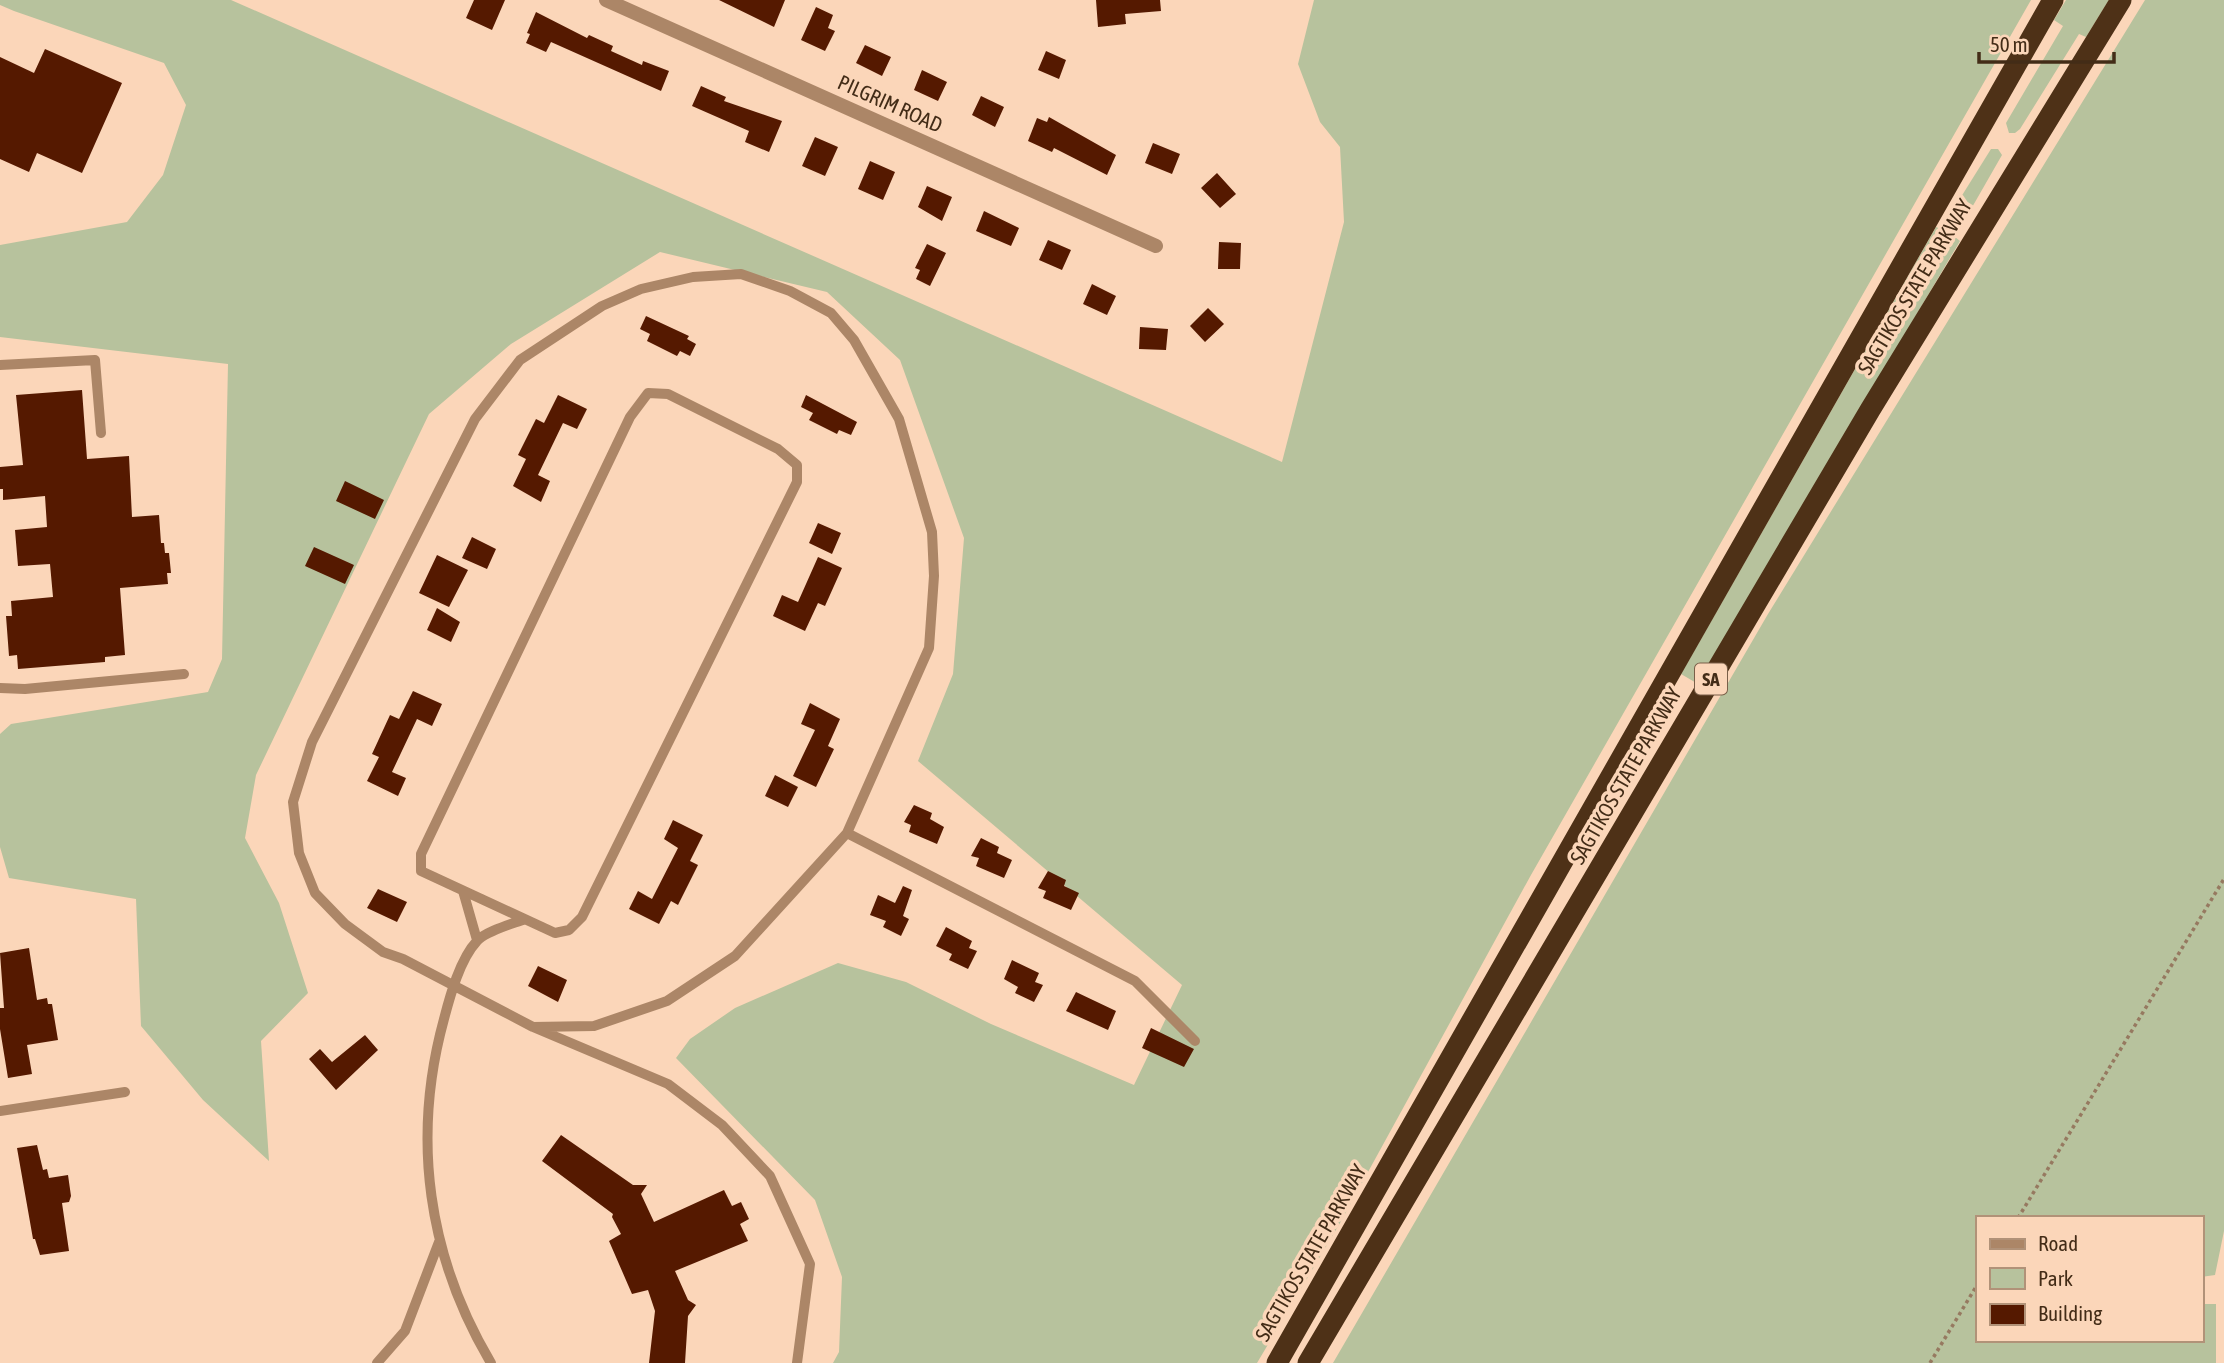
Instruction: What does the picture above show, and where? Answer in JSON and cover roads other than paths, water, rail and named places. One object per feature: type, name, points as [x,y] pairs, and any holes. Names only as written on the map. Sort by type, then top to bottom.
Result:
[{"type":"highway","name":"SAGTIKOS STATE PARKWAY","points":[[1277,1363],[2053,0]]},
{"type":"highway","name":"SAGTIKOS STATE PARKWAY","points":[[1308,1363],[1863,422],[2121,0]]},
{"type":"street","name":"PILGRIM ROAD","points":[[606,0],[634,6],[1156,246]]},
{"type":"lane","points":[[533,1027],[594,1026],[667,1001],[735,956],[848,833],[929,648],[934,576],[932,533],[899,419],[854,340],[831,313],[790,292],[741,274],[693,277],[641,289],[602,306],[520,360],[475,419],[312,742],[293,802],[299,853],[315,893],[345,924],[383,953],[403,959],[533,1027],[668,1084],[722,1125],[770,1176],[810,1264],[797,1363]]},
{"type":"lane","points":[[0,365],[94,360],[101,433]]},
{"type":"lane","points":[[648,393],[668,394],[790,456],[797,465],[797,482],[582,917],[569,930],[555,933],[525,919],[421,871],[421,854],[630,417],[648,393]]},
{"type":"lane","points":[[0,688],[25,689],[184,674]]},
{"type":"lane","points":[[848,833],[1135,981],[1195,1041]]},
{"type":"lane","points":[[463,891],[477,940]]},
{"type":"lane","points":[[491,1363],[469,1326],[439,1242],[425,1147],[434,1056],[453,985],[477,940],[525,919]]},
{"type":"lane","points":[[0,1111],[125,1092]]},
{"type":"lane","points":[[377,1363],[405,1331],[439,1242]]}]
